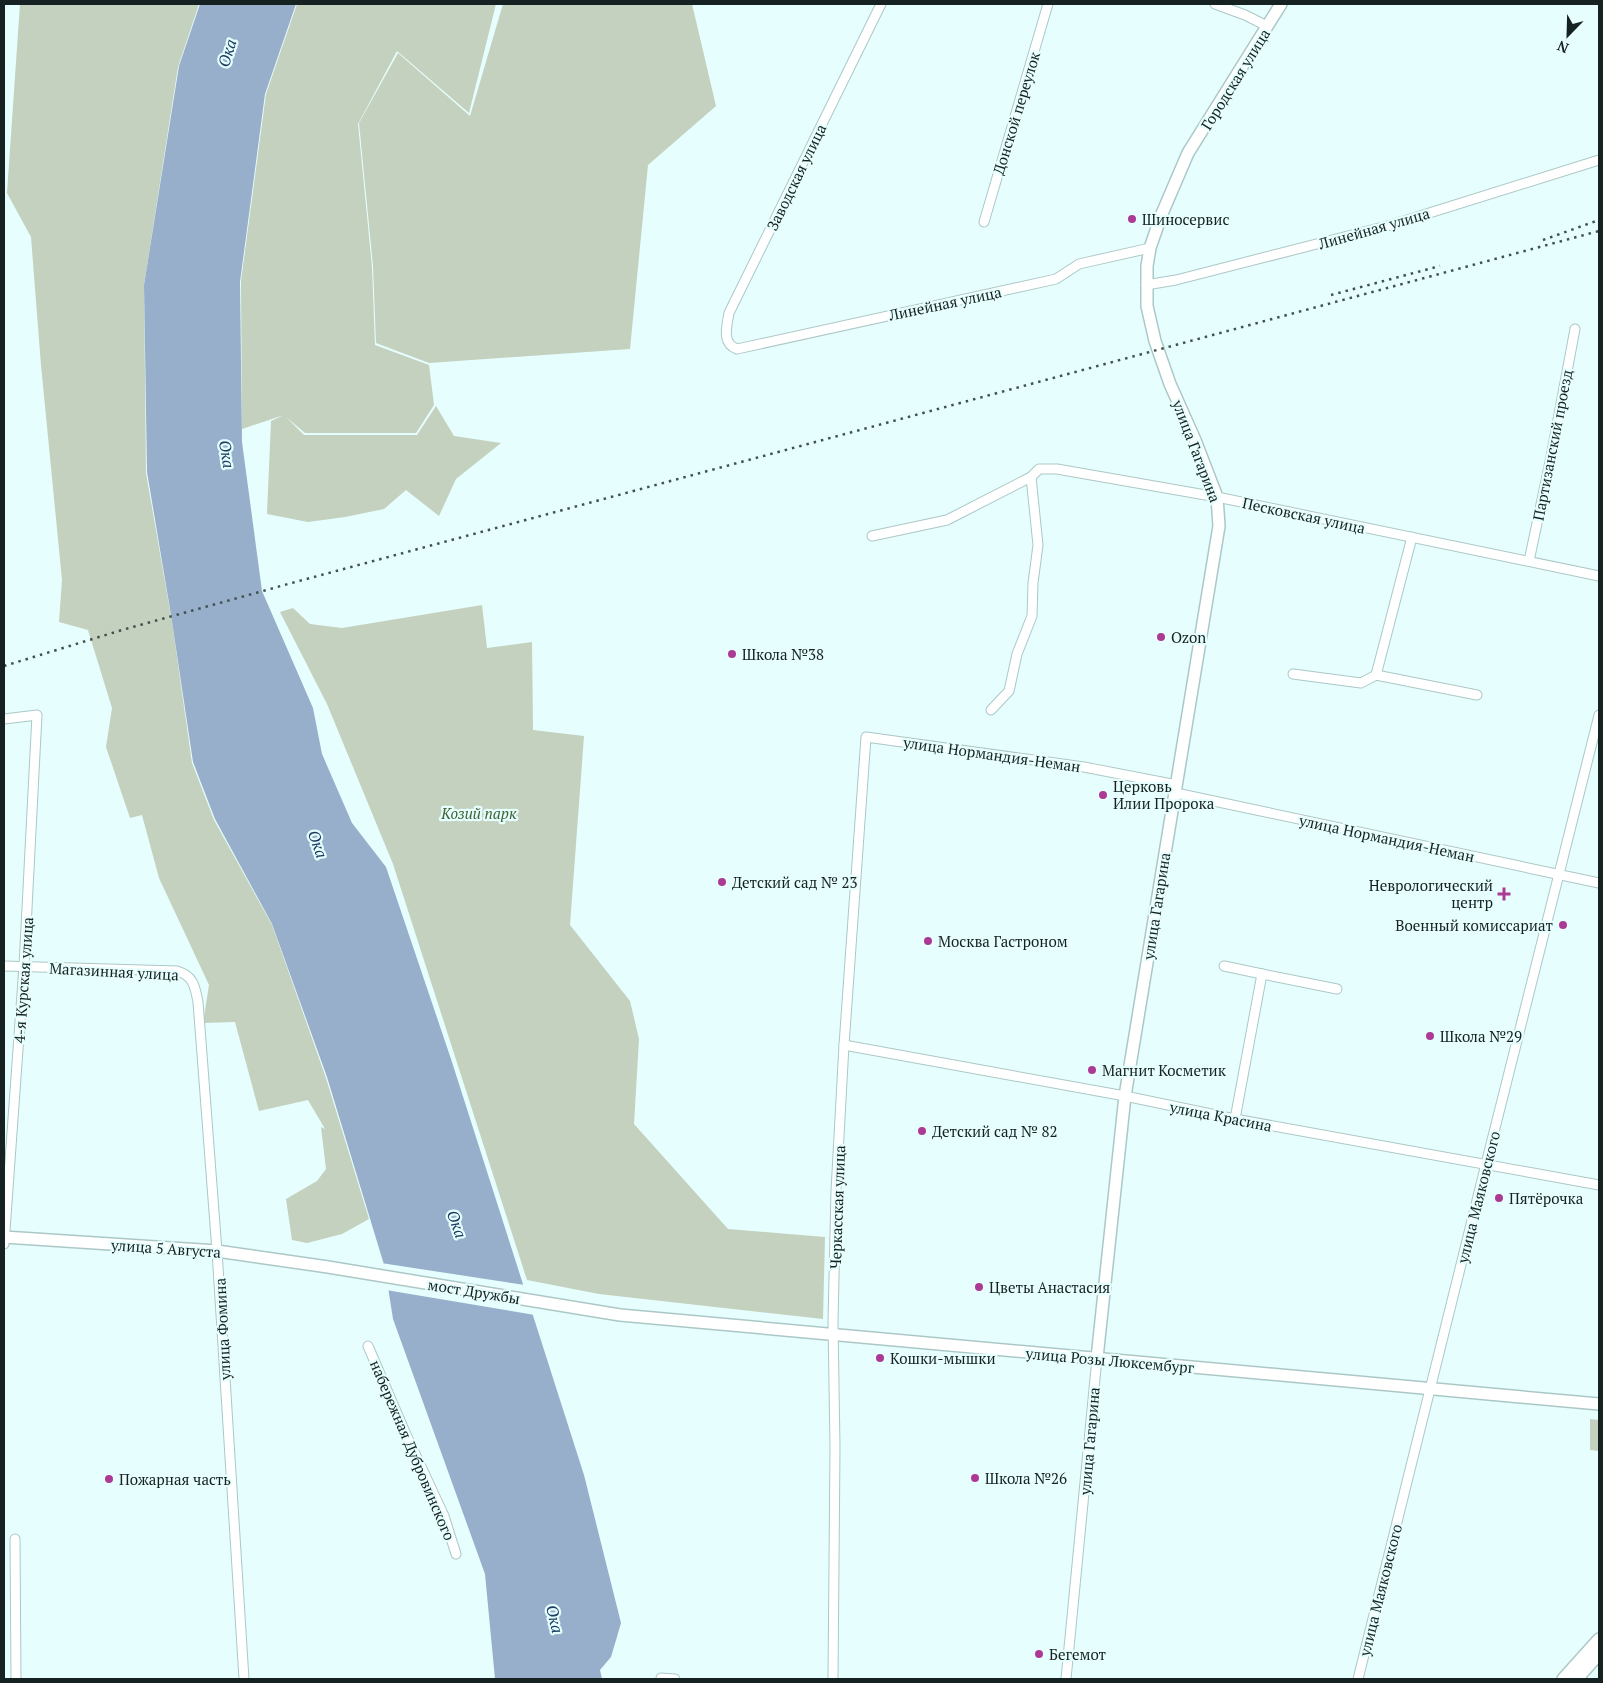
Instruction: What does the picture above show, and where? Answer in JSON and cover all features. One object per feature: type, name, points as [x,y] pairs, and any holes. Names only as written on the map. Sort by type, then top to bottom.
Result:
[{"type":"main road","name":"Городская улица","points":[[1188,153],[1281,4]]},
{"type":"main road","name":"улица Гагарина","points":[[1096,1358],[1125,1096],[1220,526],[1217,497],[1195,440],[1170,384],[1155,341],[1147,306],[1146,266],[1150,248],[1160,216],[1188,153]]},
{"type":"main road","name":"улица 5 Августа","points":[[4,1237],[217,1251],[328,1267]]},
{"type":"main road","name":"мост Дружбы","points":[[328,1267],[620,1315]]},
{"type":"main road","name":"улица Розы Люксембург","points":[[620,1315],[1599,1404]]},
{"type":"main road","points":[[1564,1679],[1599,1639]]},
{"type":"main road","points":[[1577,1679],[1599,1654]]},
{"type":"street","name":"Заводская улица","points":[[737,349],[730,346],[727,341],[729,313],[881,4]]},
{"type":"street","name":"Донской переулок","points":[[984,222],[1048,4]]},
{"type":"street","points":[[1215,4],[1245,15],[1267,26]]},
{"type":"street","name":"Линейная улица","points":[[1146,285],[1176,280],[1391,224],[1599,160]]},
{"type":"street","name":"Линейная улица","points":[[737,349],[1056,278],[1079,264],[1150,248]]},
{"type":"street","name":"Партизанский проезд","points":[[1529,561],[1575,329]]},
{"type":"street","name":"Песковская улица","points":[[872,536],[947,520],[1031,477],[1039,469],[1057,468],[1217,497],[1599,576]]},
{"type":"street","points":[[991,710],[1009,691],[1017,654],[1032,616],[1033,583],[1038,545],[1031,477]]},
{"type":"street","points":[[1376,675],[1412,537]]},
{"type":"street","points":[[1293,674],[1361,684],[1376,675],[1477,695]]},
{"type":"street","name":"4-я Курская улица","points":[[4,719],[37,715],[24,966],[4,1244]]},
{"type":"street","name":"улица Маяковского","points":[[1358,1679],[1599,715]]},
{"type":"street","name":"улица Нормандия-Неман","points":[[866,737],[1084,768],[1599,883]]},
{"type":"street","name":"Черкасская улица","points":[[833,1679],[836,1191],[844,1045],[866,737]]},
{"type":"street","name":"Магазинная улица","points":[[4,966],[177,971],[185,974],[191,980]]},
{"type":"street","points":[[1224,966],[1337,989]]},
{"type":"street","points":[[1235,1120],[1262,974]]},
{"type":"street","name":"улица Фомина","points":[[191,980],[198,1002],[217,1251],[244,1679]]},
{"type":"street","name":"улица Красина","points":[[844,1045],[1125,1096],[1235,1120],[1599,1185]]},
{"type":"street","name":"набережная Дубровинского","points":[[368,1346],[444,1516],[456,1554]]},
{"type":"street","name":"улица Гагарина","points":[[1066,1679],[1096,1358]]},
{"type":"street","points":[[14,1539],[16,1679]]},
{"type":"street","points":[[661,1678],[674,1679]]},
{"type":"green space","points":[[20,4],[199,4],[178,67],[144,285],[146,473],[172,622],[192,763],[214,820],[272,925],[326,1078],[369,1219],[342,1234],[307,1243],[292,1240],[286,1199],[317,1181],[326,1169],[321,1127],[325,1129],[308,1100],[259,1111],[235,1022],[203,1023],[209,985],[159,878],[142,815],[130,818],[106,747],[112,708],[88,630],[59,622],[62,580],[41,365],[31,237],[7,193]]},
{"type":"green space","points":[[297,4],[496,4],[469,113],[397,51],[358,124],[372,267],[375,345],[429,365],[434,405],[416,433],[305,433],[286,417],[304,435],[417,435],[436,406],[454,436],[501,443],[456,479],[439,516],[406,490],[384,509],[345,517],[308,522],[267,514],[271,421],[284,415],[242,429],[241,281],[266,94]]},
{"type":"green space","points":[[503,4],[692,4],[716,106],[648,165],[630,349],[429,363],[376,343],[373,266],[359,123],[398,53],[470,116]]},
{"type":"green space","name":"Козий парк","points":[[482,605],[487,648],[532,642],[533,730],[584,736],[570,925],[630,1001],[639,1039],[634,1124],[728,1229],[825,1237],[823,1319],[599,1294],[527,1280],[393,864],[327,704],[280,612],[293,608],[310,624],[342,628]]},
{"type":"green space","points":[[1590,1419],[1599,1420],[1599,1451],[1590,1450]]},
{"type":"water","name":"Ока","points":[[200,4],[296,4],[265,94],[240,282],[242,442],[262,591],[313,708],[322,754],[352,823],[386,867],[451,1059],[584,1475],[621,1623],[611,1657],[600,1670],[602,1679],[495,1679],[485,1574],[393,1319],[385,1268],[327,1077],[272,924],[215,819],[193,762],[147,472],[144,285],[179,66]]},
{"type":"pier","points":[[381,1263],[525,1285],[535,1315],[386,1290]]},
{"type":"railway","points":[[1543,240],[1599,220]]},
{"type":"railway","points":[[4,666],[122,630],[288,584],[1599,231]]},
{"type":"railway","points":[[1331,295],[1440,266]]},
{"type":"place","name":"Шиносервис","points":[[1132,219]]},
{"type":"place","name":"Ozon","points":[[1161,637]]},
{"type":"place","name":"Школа №38","points":[[732,654]]},
{"type":"place","name":"Церковь Илии Пророка","points":[[1103,795]]},
{"type":"place","name":"Детский сад № 23","points":[[722,882]]},
{"type":"place","name":"Неврологический центр","points":[[1504,894]]},
{"type":"place","name":"Военный комиссариат","points":[[1563,925]]},
{"type":"place","name":"Москва Гастроном","points":[[928,941]]},
{"type":"place","name":"Школа №29","points":[[1430,1036]]},
{"type":"place","name":"Магнит Косметик","points":[[1092,1070]]},
{"type":"place","name":"Детский сад № 82","points":[[922,1131]]},
{"type":"place","name":"Пятёрочка","points":[[1499,1198]]},
{"type":"place","name":"Цветы Анастасия","points":[[979,1287]]},
{"type":"place","name":"Кошки-мышки","points":[[880,1358]]},
{"type":"place","name":"Школа №26","points":[[975,1478]]},
{"type":"place","name":"Пожарная часть","points":[[109,1479]]},
{"type":"place","name":"Бегемот","points":[[1039,1654]]}]
